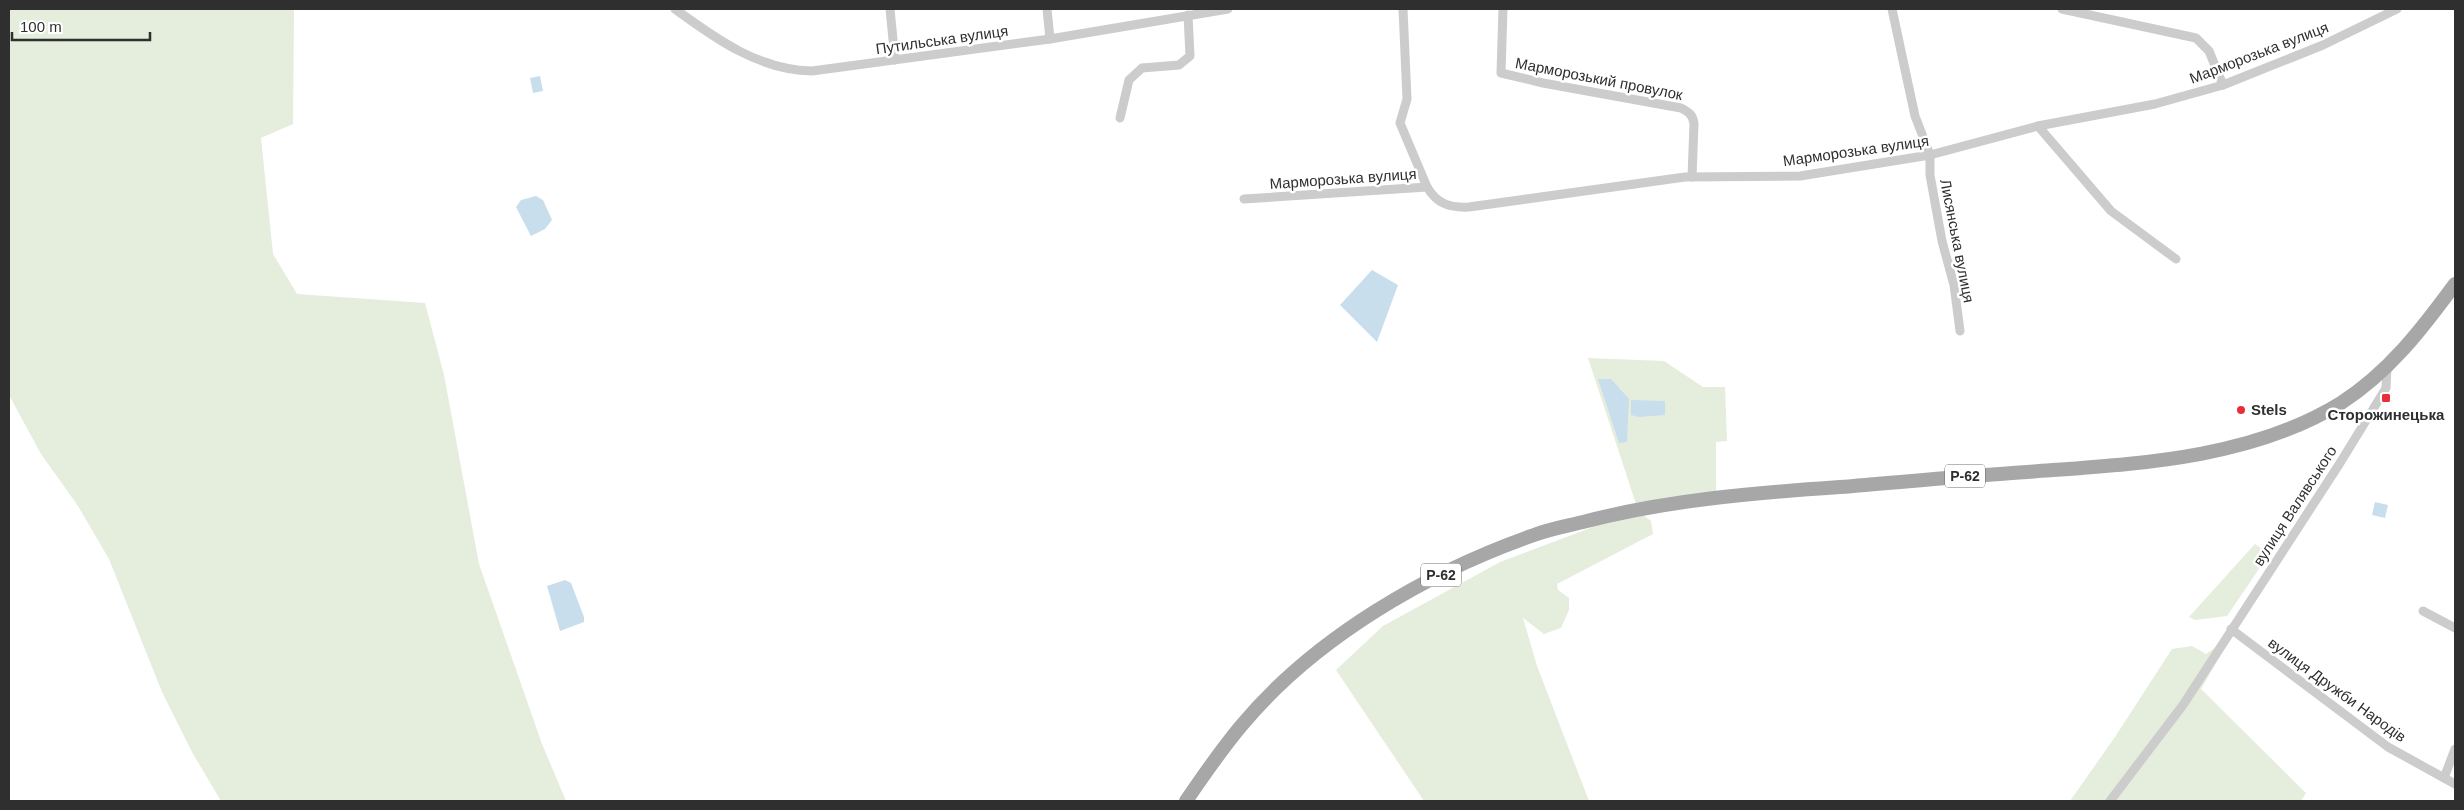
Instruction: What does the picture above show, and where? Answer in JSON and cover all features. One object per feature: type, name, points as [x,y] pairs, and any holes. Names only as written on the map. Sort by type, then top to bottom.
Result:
[{"type":"main road","name":"Р-62","points":[[1186,801],[1242,724],[1288,678],[1330,643],[1396,598],[1463,563],[1536,534],[1614,513],[1718,496],[2157,460],[2252,441],[2300,423],[2339,404],[2387,368],[2417,335],[2455,284]]},
{"type":"street","name":"Путильська вулиця","points":[[675,9],[732,47],[754,59],[776,67],[812,72],[1050,39],[1228,9]]},
{"type":"street","points":[[890,9],[895,60]]},
{"type":"street","points":[[1047,9],[1050,39]]},
{"type":"street","points":[[1403,9],[1407,99],[1400,123],[1427,187]]},
{"type":"street","name":"Марморозький провулок","points":[[1503,9],[1501,73],[1543,83],[1681,108],[1692,116],[1694,124],[1692,177]]},
{"type":"street","points":[[1892,9],[1915,116],[1930,155]]},
{"type":"street","points":[[2062,9],[2196,38],[2208,51],[2223,85]]},
{"type":"street","name":"Марморозька вулиця","points":[[1244,199],[1427,187],[1432,196],[1450,208],[1469,208],[1692,177],[1800,176],[1930,155],[2038,126],[2155,104],[2223,85],[2323,45],[2397,9]]},
{"type":"street","points":[[1120,118],[1129,80],[1142,68],[1179,64],[1190,56],[1188,15]]},
{"type":"street","points":[[2038,126],[2111,211],[2176,259]]},
{"type":"street","name":"Лисянська вулиця","points":[[1930,155],[1930,175],[1942,242],[1954,285],[1960,331]]},
{"type":"street","name":"вулиця Валявського","points":[[2110,801],[2184,705],[2231,629],[2340,463],[2386,388],[2387,368]]},
{"type":"street","points":[[2423,611],[2455,628]]},
{"type":"street","name":"вулиця Дружби Народів","points":[[2231,629],[2388,748],[2455,784]]},
{"type":"street","points":[[2444,778],[2455,749]]},
{"type":"green space","points":[[9,9],[294,9],[293,124],[261,138],[273,254],[297,294],[425,303],[444,375],[479,564],[542,744],[566,801],[221,801],[192,752],[162,692],[109,559],[78,506],[41,454],[9,395]]},
{"type":"green space","points":[[1588,358],[1664,361],[1703,387],[1725,387],[1727,441],[1716,442],[1716,495],[1638,511],[1651,521],[1653,534],[1557,584],[1558,590],[1569,598],[1569,610],[1561,628],[1544,634],[1523,618],[1537,666],[1589,801],[1424,801],[1336,670],[1383,626],[1500,562],[1638,510]]},
{"type":"green space","points":[[2255,544],[2269,554],[2227,616],[2195,620],[2189,617]]},
{"type":"green space","points":[[2231,637],[2201,689],[2306,793],[2301,801],[2070,801],[2115,737],[2172,649],[2192,646],[2206,654]]},
{"type":"water","points":[[540,76],[543,91],[533,93],[530,78]]},
{"type":"water","points":[[536,196],[543,200],[552,220],[545,229],[531,236],[516,207],[521,200]]},
{"type":"water","points":[[1372,270],[1398,285],[1377,342],[1340,305]]},
{"type":"water","points":[[1598,379],[1611,379],[1629,399],[1627,442],[1619,443]]},
{"type":"water","points":[[1631,400],[1665,401],[1665,415],[1639,417],[1631,415]]},
{"type":"water","points":[[2375,502],[2388,505],[2385,518],[2372,515]]},
{"type":"water","points":[[565,580],[571,583],[584,617],[584,622],[560,631],[547,586]]},
{"type":"place","name":"Сторожинецька","points":[[2386,398]]},
{"type":"place","name":"Stels","points":[[2241,410]]}]
